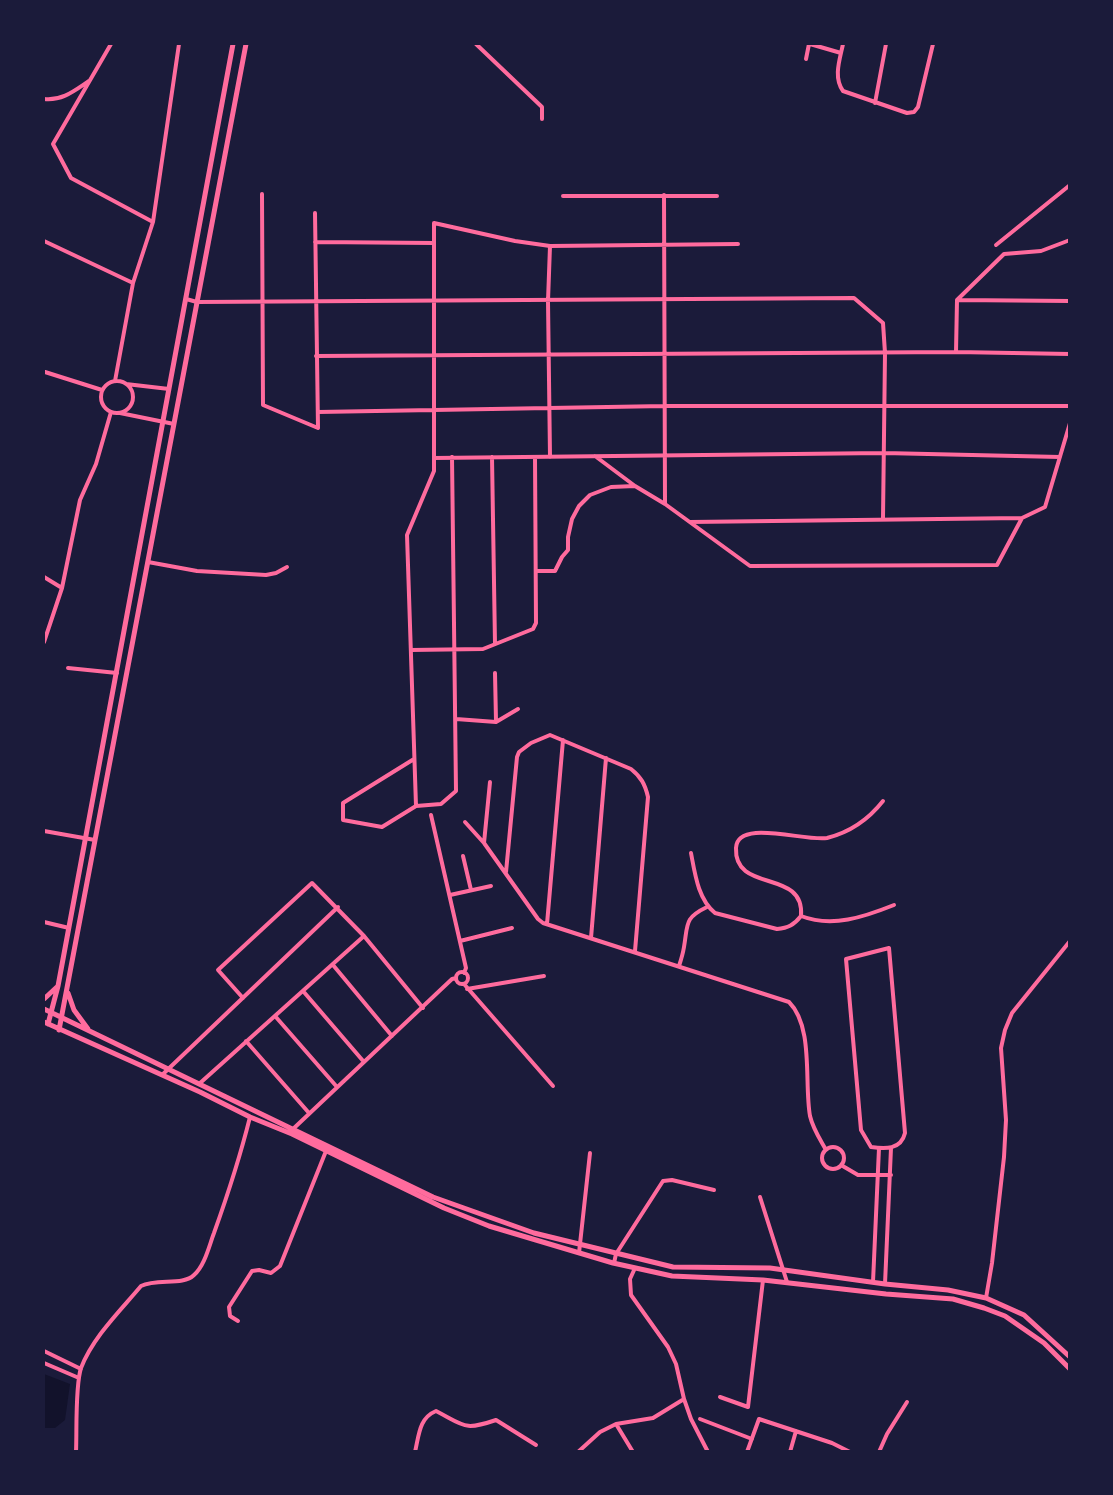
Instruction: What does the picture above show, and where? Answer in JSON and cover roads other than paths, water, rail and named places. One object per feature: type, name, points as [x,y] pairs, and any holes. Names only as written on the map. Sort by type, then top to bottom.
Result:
[{"type":"main road","points":[[233,44],[58,986],[52,1013],[46,1023],[292,1134],[444,1208],[489,1227],[579,1254],[672,1276],[764,1280],[953,1299],[1005,1316],[1044,1343],[1070,1369]]},
{"type":"main road","points":[[59,1029],[68,992],[246,44]]},
{"type":"main road","points":[[231,59],[242,62]]},
{"type":"main road","points":[[206,193],[217,196]]},
{"type":"main road","points":[[133,590],[142,592]]},
{"type":"main road","points":[[44,999],[58,986]]},
{"type":"main road","points":[[68,992],[74,1010],[90,1032]]},
{"type":"main road","points":[[44,1008],[433,1197],[534,1233],[673,1267],[771,1268],[873,1283],[948,1290],[986,1298],[1024,1315],[1070,1357]]},
{"type":"street","points":[[111,44],[53,144],[71,178],[153,222]]},
{"type":"street","points":[[115,381],[133,283],[153,222],[179,44]]},
{"type":"street","points":[[476,44],[542,107],[542,118]]},
{"type":"street","points":[[806,59],[809,44],[841,53]]},
{"type":"street","points":[[843,44],[838,84],[843,91],[907,113],[914,112],[918,107],[933,44]]},
{"type":"street","points":[[875,103],[886,44]]},
{"type":"street","points":[[44,99],[54,100],[67,96],[90,81]]},
{"type":"street","points":[[996,245],[1068,188]]},
{"type":"street","points":[[262,194],[263,405],[318,428],[315,213]]},
{"type":"street","points":[[664,195],[665,504]]},
{"type":"street","points":[[563,196],[717,196]]},
{"type":"street","points":[[416,806],[407,535],[434,471],[434,223],[515,241],[550,246],[738,244]]},
{"type":"street","points":[[956,352],[957,300],[1004,254],[1041,251],[1070,240]]},
{"type":"street","points":[[44,241],[133,283]]},
{"type":"street","points":[[315,242],[434,243]]},
{"type":"street","points":[[550,246],[548,301],[550,457]]},
{"type":"street","points":[[186,299],[197,302],[316,302],[854,298],[883,323],[885,353],[883,518]]},
{"type":"street","points":[[957,300],[1070,302]]},
{"type":"street","points":[[316,356],[956,352],[1070,354]]},
{"type":"street","points":[[45,372],[102,390]]},
{"type":"street","points":[[170,389],[115,381],[102,390],[102,401],[111,412],[175,424]]},
{"type":"street","points":[[119,412],[128,408],[133,399],[130,387],[126,383]]},
{"type":"street","points":[[318,412],[664,406],[1070,406]]},
{"type":"street","points":[[44,642],[62,588],[80,500],[96,464],[111,412]]},
{"type":"street","points":[[690,522],[1022,518],[1045,507],[1070,423]]},
{"type":"street","points":[[434,458],[884,453],[1060,457]]},
{"type":"street","points":[[594,456],[750,566],[998,565],[1022,518]]},
{"type":"street","points":[[492,457],[495,644]]},
{"type":"street","points":[[411,650],[483,649],[532,629],[536,623],[536,457]]},
{"type":"street","points":[[414,759],[343,803],[344,820],[382,827],[416,806],[441,804],[456,791],[452,458]]},
{"type":"street","points":[[536,572],[555,571],[568,550],[572,519],[579,506],[590,495],[610,488],[635,486]]},
{"type":"street","points":[[148,562],[197,571],[266,575],[287,567]]},
{"type":"street","points":[[44,577],[62,588]]},
{"type":"street","points":[[68,668],[117,674]]},
{"type":"street","points":[[495,672],[496,722]]},
{"type":"street","points":[[456,720],[496,722],[518,709]]},
{"type":"street","points":[[506,874],[519,752],[531,743],[550,735],[631,769],[640,776],[646,786],[648,797],[634,951]]},
{"type":"street","points":[[547,924],[563,739]]},
{"type":"street","points":[[591,938],[606,758]]},
{"type":"street","points":[[484,843],[490,782]]},
{"type":"street","points":[[691,853],[695,876],[707,907],[715,913],[777,929],[787,928],[801,916],[800,903],[796,894],[788,888],[749,874],[741,867],[735,847],[737,840],[742,835],[761,832],[811,839],[825,838],[855,828],[873,815],[883,801]]},
{"type":"street","points":[[431,815],[466,968],[464,973],[467,978],[464,984]]},
{"type":"street","points":[[465,822],[484,843],[538,920],[789,1002],[797,1010],[802,1026],[811,1118],[826,1150]]},
{"type":"street","points":[[44,831],[95,840]]},
{"type":"street","points":[[463,856],[471,890]]},
{"type":"street","points":[[243,998],[218,970],[312,883],[364,936],[423,1008]]},
{"type":"street","points":[[450,895],[491,885]]},
{"type":"street","points":[[801,916],[823,922],[839,921],[876,913],[894,905]]},
{"type":"street","points":[[162,1075],[338,907]]},
{"type":"street","points":[[679,967],[687,922],[694,913],[707,907]]},
{"type":"street","points":[[44,922],[69,928]]},
{"type":"street","points":[[460,941],[512,928]]},
{"type":"street","points":[[199,1084],[364,936]]},
{"type":"street","points":[[986,1298],[1004,1157],[1006,1120],[1001,1048],[1005,1030],[1012,1013],[1070,941]]},
{"type":"street","points":[[889,948],[905,1133],[902,1142],[891,1148],[879,1148],[871,1147],[861,1130],[846,959],[889,948]]},
{"type":"street","points":[[333,965],[392,1036]]},
{"type":"street","points":[[293,1129],[452,979],[464,973]]},
{"type":"street","points":[[467,989],[544,976]]},
{"type":"street","points":[[456,978],[458,983],[464,984],[553,1086]]},
{"type":"street","points":[[303,991],[364,1062]]},
{"type":"street","points":[[275,1016],[337,1087]]},
{"type":"street","points":[[246,1041],[309,1113]]},
{"type":"street","points":[[76,1452],[81,1369],[101,1334],[141,1286],[149,1282],[180,1281],[194,1276],[204,1259],[238,1165],[250,1117]]},
{"type":"street","points":[[841,1166],[844,1159],[842,1152],[833,1147],[826,1150],[823,1156],[826,1166],[835,1168],[841,1166],[858,1175],[891,1175]]},
{"type":"street","points":[[873,1283],[879,1148]]},
{"type":"street","points":[[885,1284],[891,1148]]},
{"type":"street","points":[[238,1322],[230,1316],[229,1307],[252,1271],[271,1273],[280,1266],[326,1151]]},
{"type":"street","points":[[579,1254],[590,1153]]},
{"type":"street","points":[[614,1263],[616,1254],[663,1181],[672,1180],[714,1190]]},
{"type":"street","points":[[760,1197],[788,1283]]},
{"type":"street","points":[[634,1268],[630,1279],[631,1295],[668,1347],[676,1364],[684,1399],[700,1439],[708,1452]]},
{"type":"street","points":[[720,1397],[748,1407],[764,1280]]},
{"type":"street","points":[[44,1353],[81,1369]]},
{"type":"street","points":[[44,1363],[79,1378]]},
{"type":"street","points":[[578,1452],[600,1432],[616,1424],[653,1418],[684,1399]]},
{"type":"street","points":[[879,1452],[887,1434],[907,1402]]},
{"type":"street","points":[[415,1452],[422,1422],[436,1411],[468,1427],[496,1420],[536,1445]]},
{"type":"street","points":[[700,1419],[752,1439]]},
{"type":"street","points":[[747,1452],[759,1419],[832,1443],[850,1452]]},
{"type":"street","points":[[616,1424],[633,1452]]},
{"type":"street","points":[[790,1452],[796,1431]]},
{"type":"street","points":[[832,1443],[832,1452]]}]
